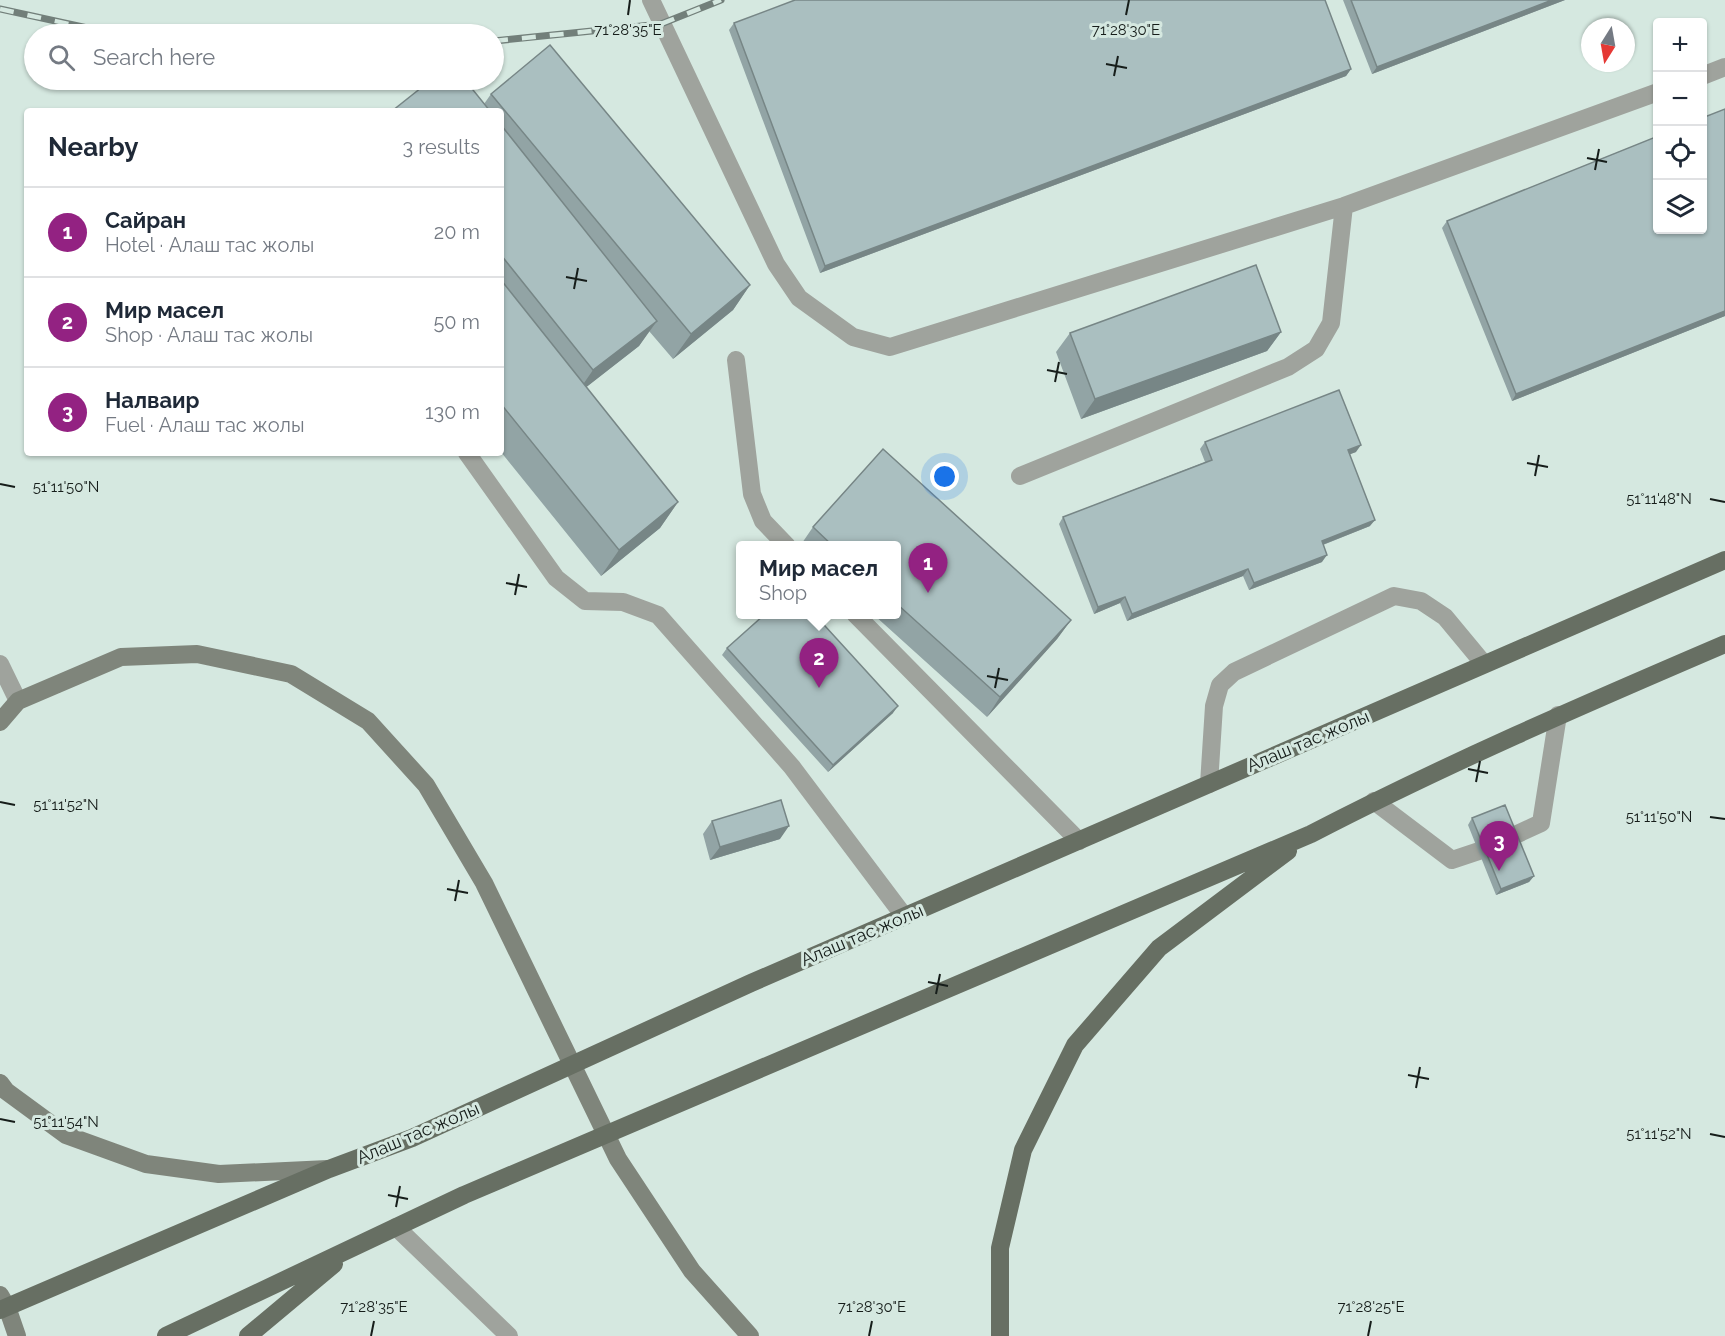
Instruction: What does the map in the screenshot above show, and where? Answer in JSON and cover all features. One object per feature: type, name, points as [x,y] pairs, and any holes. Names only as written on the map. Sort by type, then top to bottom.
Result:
[{"type":"main road","name":"Алаш тас жолы","points":[[2,1304],[329,1169],[412,1138],[751,983],[1725,560]]},
{"type":"main road","points":[[166,1336],[464,1196],[1311,834],[1374,801],[1558,716],[1725,644]]},
{"type":"main road","points":[[0,722],[18,701],[121,657],[196,654],[291,674],[368,721],[426,785],[484,883],[618,1159],[692,1271],[750,1336]]},
{"type":"main road","points":[[1000,1336],[1000,1248],[1023,1150],[1075,1044],[1159,948],[1311,834]]},
{"type":"main road","points":[[2,1090],[66,1135],[146,1164],[219,1174],[329,1169]]},
{"type":"main road","points":[[248,1336],[353,1248]]},
{"type":"main road","points":[[2,1304],[17,1336]]},
{"type":"lane","points":[[651,0],[776,264],[799,298],[853,337],[890,347],[1344,206],[1653,94]]},
{"type":"lane","points":[[1707,73],[1725,67]]},
{"type":"lane","points":[[1020,477],[1288,367],[1316,349],[1331,323],[1344,206]]},
{"type":"lane","points":[[736,360],[752,494],[763,521],[782,541]]},
{"type":"lane","points":[[469,456],[556,578],[585,601],[623,602],[658,615],[792,766],[904,916]]},
{"type":"lane","points":[[1209,784],[1214,706],[1220,685],[1234,672],[1394,596],[1421,601],[1445,617],[1484,664]]},
{"type":"lane","points":[[859,619],[1079,841]]},
{"type":"lane","points":[[0,664],[18,701]]},
{"type":"lane","points":[[1511,837],[1541,823],[1558,716]]},
{"type":"lane","points":[[1374,801],[1452,860],[1479,851]]},
{"type":"lane","points":[[396,1227],[509,1336]]},
{"type":"building","points":[[795,0],[1325,0],[1351,69],[825,266],[734,23]]},
{"type":"building","points":[[1351,0],[1552,0],[1377,67]]},
{"type":"building","points":[[550,45],[750,285],[691,334],[491,94],[496,90],[504,90],[504,83]]},
{"type":"building","points":[[418,90],[473,90],[488,108],[396,108]]},
{"type":"building","points":[[1725,109],[1725,311],[1516,394],[1447,221],[1653,138],[1653,234],[1707,234],[1707,116]]},
{"type":"building","points":[[504,129],[657,321],[593,370],[504,259]]},
{"type":"building","points":[[1256,265],[1281,332],[1095,399],[1070,333]]},
{"type":"building","points":[[504,284],[678,502],[619,550],[504,408]]},
{"type":"building","points":[[1339,390],[1361,445],[1348,450],[1375,520],[1322,541],[1327,555],[1254,583],[1248,569],[1132,614],[1125,597],[1098,607],[1063,517],[1212,460],[1205,442]]},
{"type":"building","points":[[883,449],[1071,620],[1000,697],[901,608],[901,541],[828,541],[813,527]]},
{"type":"building","points":[[760,619],[819,619],[898,706],[833,765],[727,648]]},
{"type":"building","points":[[781,800],[789,826],[720,847],[712,821]]},
{"type":"building","points":[[1505,805],[1534,876],[1501,889],[1472,818]]},
{"type":"railway","points":[[504,40],[661,24],[721,0]]},
{"type":"railway","points":[[0,9],[69,24]]},
{"type":"place","name":"Сайран","points":[[928,593]]},
{"type":"place","name":"Мир масел","points":[[819,688]]},
{"type":"place","name":"Налваир","points":[[1499,871]]}]
